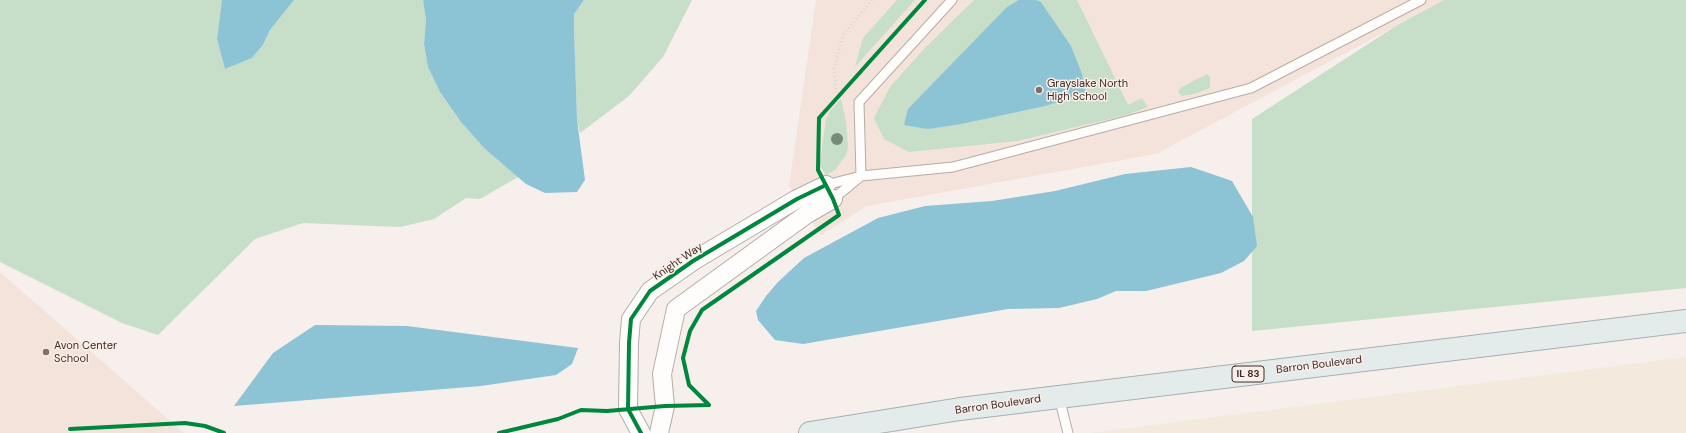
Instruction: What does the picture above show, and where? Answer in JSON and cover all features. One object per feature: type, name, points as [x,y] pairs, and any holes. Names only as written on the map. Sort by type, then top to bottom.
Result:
[{"type":"main road","name":"Barron Boulevard","points":[[810,433],[887,427],[960,409],[1059,396],[1683,324]]},
{"type":"street","name":"Knight Way","points":[[640,433],[628,409],[629,343],[631,319],[650,291],[693,261],[797,199],[830,192]]},
{"type":"street","points":[[659,433],[665,406],[662,374],[676,309],[807,214],[830,192]]},
{"type":"lane","points":[[861,176],[859,102],[952,0]]},
{"type":"lane","points":[[830,192],[861,176],[953,167],[1251,88],[1421,0]]},
{"type":"lane","points":[[830,192],[861,176]]},
{"type":"lane","points":[[1059,396],[1068,433]]},
{"type":"path","points":[[837,97],[834,69],[843,35],[872,0]]},
{"type":"path","points":[[832,102],[841,92]]},
{"type":"shaded area","name":"Grayslake North High School","points":[[816,0],[1445,0],[1156,154],[867,206],[821,235],[789,186]]},
{"type":"shaded area","name":"Avon Center School","points":[[0,272],[184,433],[0,433]]},
{"type":"shaded area","points":[[1686,357],[1686,433],[1090,433]]},
{"type":"green space","points":[[0,0],[222,0],[217,39],[225,69],[252,58],[263,45],[270,30],[294,0],[423,0],[426,20],[424,44],[428,67],[440,92],[461,122],[485,149],[518,177],[480,199],[466,198],[434,219],[400,227],[303,223],[255,239],[158,335],[122,323],[0,262]]},
{"type":"green space","points":[[584,0],[692,0],[663,57],[629,96],[580,133],[577,120],[574,14]]},
{"type":"green space","points":[[897,0],[915,0],[855,67],[863,38]]},
{"type":"green space","points":[[974,0],[1077,0],[1128,105],[1142,98],[1148,107],[1127,115],[1017,141],[909,152],[884,139],[874,118],[890,87],[924,49]]},
{"type":"green space","points":[[1444,0],[1686,0],[1686,288],[1252,331],[1252,119],[1396,26]]},
{"type":"green space","points":[[1207,74],[1210,77],[1210,88],[1194,94],[1182,96],[1178,92],[1180,88]]},
{"type":"green space","points":[[841,99],[846,122],[848,147],[846,155],[835,170],[826,175],[820,166],[820,161],[826,120],[830,111]]},
{"type":"water","points":[[222,0],[294,0],[270,30],[263,45],[252,58],[225,69],[217,39]]},
{"type":"water","points":[[423,0],[584,0],[574,14],[577,120],[585,180],[577,192],[545,193],[526,184],[485,149],[461,122],[440,92],[428,67],[424,44],[426,20]]},
{"type":"water","points":[[1019,0],[1036,0],[1041,2],[1071,46],[1082,74],[1086,94],[1045,106],[961,124],[928,129],[904,125],[908,109],[1007,7]]},
{"type":"water","points":[[1191,167],[1232,181],[1253,217],[1257,246],[1244,261],[1221,273],[1146,291],[1116,291],[1097,299],[1059,308],[1008,309],[803,344],[775,340],[758,320],[756,311],[766,296],[778,282],[804,258],[878,218],[925,206],[992,201],[1055,191],[1125,174]]},
{"type":"water","points":[[315,325],[407,326],[578,348],[572,364],[556,375],[481,386],[234,406],[273,353]]},
{"type":"cycle path","points":[[709,405],[689,385],[683,358],[690,331],[702,310],[839,215],[833,199],[818,170],[819,118],[925,0]]},
{"type":"cycle path","points":[[641,433],[628,409],[629,343],[631,319],[650,291],[693,261],[797,199],[826,185]]},
{"type":"cycle path","points":[[499,433],[558,419],[581,410],[607,411],[665,406],[709,405]]},
{"type":"cycle path","points":[[70,429],[185,423],[205,426],[224,433]]},
{"type":"place","name":"Grayslake North High School","points":[[1039,90]]},
{"type":"place","name":"Avon Center School","points":[[46,352]]}]
